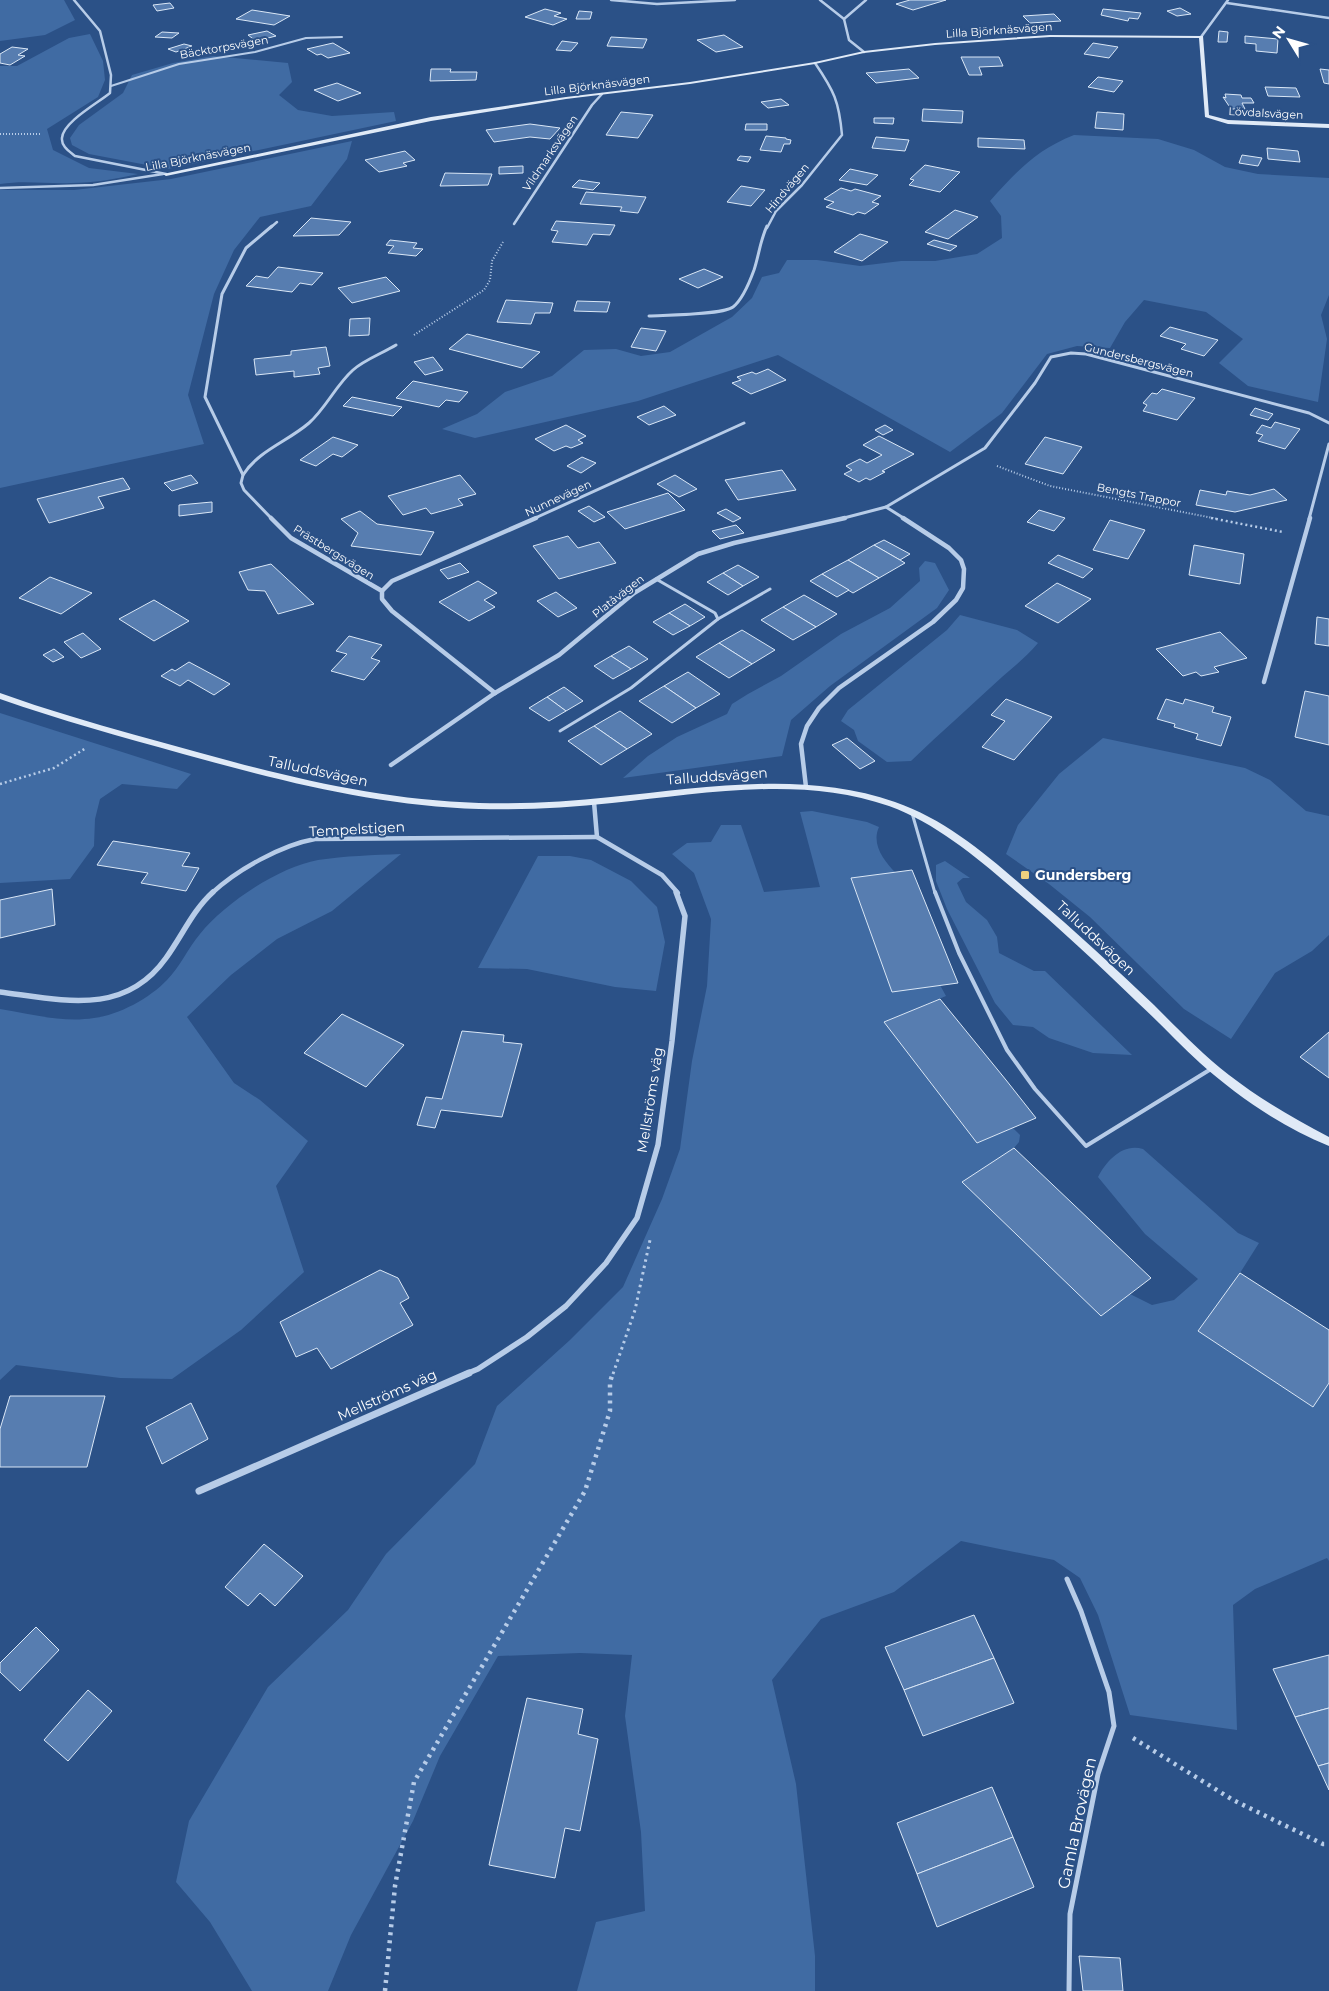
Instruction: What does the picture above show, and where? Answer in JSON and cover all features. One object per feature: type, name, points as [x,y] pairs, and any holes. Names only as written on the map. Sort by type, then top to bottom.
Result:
[{"type":"street","points":[[74,0],[100,31],[111,75],[111,86],[110,93],[104,100],[70,122],[62,135],[62,140],[68,152],[75,156],[166,174]]},
{"type":"street","points":[[611,0],[633,5],[692,4],[735,0]]},
{"type":"street","points":[[820,0],[844,19],[849,40],[864,52]]},
{"type":"street","points":[[844,19],[866,0]]},
{"type":"street","points":[[1201,38],[1228,1],[1329,18]]},
{"type":"street","name":"Lilla Björknäsvägen","points":[[0,188],[93,185],[166,174],[431,119],[690,83],[815,63],[864,52],[945,43],[1050,36],[1201,38]]},
{"type":"street","name":"Lövdalsvägen","points":[[1201,38],[1207,116],[1228,122],[1329,126]]},
{"type":"street","name":"Hindvägen","points":[[649,316],[721,311],[733,307],[741,297],[754,270],[761,238],[776,211],[802,185],[822,159],[834,148],[842,135],[840,110],[831,87],[815,63]]},
{"type":"street","name":"Vildmarksvägen","points":[[514,224],[592,105],[602,94]]},
{"type":"street","name":"Prästbergsvägen","points":[[277,222],[246,248],[222,294],[205,397],[243,475],[241,483],[244,490],[291,538],[382,591],[382,598],[392,611],[495,693]]},
{"type":"street","points":[[243,475],[250,464],[261,454],[304,427],[317,416],[329,404],[353,370],[396,345]]},
{"type":"street","name":"Gundersbergsvägen","points":[[886,507],[973,457],[985,448],[1035,382],[1051,357],[1071,353],[1096,357],[1309,413],[1329,423]]},
{"type":"street","name":"Nunnevägen","points":[[382,591],[392,581],[439,562],[744,423]]},
{"type":"street","points":[[1264,682],[1329,444]]},
{"type":"street","points":[[806,787],[801,744],[807,726],[819,708],[839,688],[932,622],[956,600],[963,588],[964,569],[961,560],[949,548],[886,507]]},
{"type":"street","name":"Platåvägen","points":[[391,765],[495,693],[559,655],[634,593],[698,554],[734,543],[814,526],[886,507]]},
{"type":"street","name":"Talluddsvägen","points":[[0,696],[147,741],[292,782],[346,792],[456,805],[532,805],[594,802],[711,788],[775,785],[806,787],[864,796],[891,803],[957,838],[1040,905],[1212,1068],[1265,1107],[1329,1142]]},
{"type":"street","points":[[594,802],[597,837]]},
{"type":"street","name":"Tempelstigen","points":[[0,992],[66,999],[104,998],[135,988],[161,967],[183,930],[209,896],[233,877],[305,841],[377,837],[518,839],[597,837]]},
{"type":"street","name":"Mellströms väg","points":[[199,1491],[478,1369],[527,1337],[566,1306],[606,1263],[637,1218],[658,1145],[672,1041],[685,916],[678,894],[662,875],[597,837]]},
{"type":"lane","name":"Bäcktorpsvägen","points":[[111,86],[179,64],[255,52],[306,38],[342,37]]},
{"type":"lane","points":[[656,578],[714,613],[718,619]]},
{"type":"lane","points":[[560,731],[631,688],[718,619],[770,589]]},
{"type":"lane","points":[[912,813],[930,880],[943,913],[963,961],[1007,1050],[1035,1089],[1086,1146],[1212,1068]]},
{"type":"lane","name":"Gamla Brovägen","points":[[1067,1579],[1084,1619],[1109,1692],[1114,1726],[1098,1774],[1070,1914],[1069,1991]]},
{"type":"path","points":[[0,134],[62,135]]},
{"type":"path","points":[[396,345],[484,290],[490,280],[492,261],[514,224]]},
{"type":"path","name":"Bengts Trappor","points":[[973,457],[1050,486],[1305,537]]},
{"type":"path","points":[[0,784],[54,768],[92,745]]},
{"type":"path","points":[[385,1991],[395,1886],[414,1782],[585,1491],[610,1412],[610,1382],[635,1310],[651,1242],[637,1218]]},
{"type":"path","points":[[1114,1726],[1233,1800],[1323,1844],[1329,1844]]},
{"type":"shaded area","points":[[0,0],[64,0],[75,20],[45,35],[0,41]]},
{"type":"shaded area","points":[[90,34],[103,61],[105,80],[98,97],[47,129],[53,150],[89,168],[138,174],[88,182],[18,182],[0,184],[0,66],[17,66],[69,38]]},
{"type":"shaded area","points":[[213,56],[288,63],[292,82],[279,95],[298,110],[332,116],[394,112],[396,121],[168,169],[89,154],[72,145],[70,138],[79,125],[123,93],[132,75],[173,63]]},
{"type":"shaded area","points":[[1074,135],[1158,139],[1194,150],[1225,167],[1258,174],[1329,178],[1329,295],[1321,315],[1327,339],[1318,402],[1248,386],[1219,363],[1243,339],[1206,312],[1144,300],[1125,322],[1110,348],[1077,346],[1047,354],[1002,413],[950,452],[778,355],[638,401],[475,438],[442,429],[477,414],[505,392],[552,376],[584,350],[616,349],[641,356],[670,352],[732,317],[752,298],[762,277],[779,273],[787,260],[817,260],[860,266],[901,261],[935,261],[977,254],[1002,238],[1001,216],[990,201],[1028,162],[1049,147]]},
{"type":"shaded area","points":[[352,141],[347,159],[311,206],[260,217],[234,250],[214,294],[188,395],[204,444],[0,488],[0,190],[74,190],[171,179]]},
{"type":"shaded area","points":[[925,561],[935,563],[949,590],[937,608],[830,686],[791,720],[782,756],[623,778],[648,756],[677,737],[727,714],[732,704],[781,676],[841,634],[890,608],[920,581],[919,568]]},
{"type":"shaded area","points":[[960,615],[1017,630],[1038,643],[1021,661],[911,761],[887,762],[858,741],[854,730],[841,721],[848,710],[947,630]]},
{"type":"shaded area","points":[[0,713],[191,774],[177,789],[122,784],[100,799],[95,819],[94,846],[70,879],[0,883]]},
{"type":"shaded area","points":[[1103,738],[1245,768],[1270,780],[1306,811],[1329,816],[1329,935],[1312,951],[1275,973],[1231,1039],[1184,1009],[1090,917],[1049,884],[1006,854],[1018,825],[1059,774]]},
{"type":"shaded area","points":[[812,811],[867,822],[879,827],[877,840],[880,852],[896,873],[851,879],[893,991],[940,985],[946,996],[884,1022],[977,1143],[1013,1128],[1020,1135],[1019,1142],[1014,1148],[963,1182],[1101,1316],[1130,1294],[1152,1305],[1174,1300],[1198,1279],[1145,1234],[1098,1177],[1111,1159],[1122,1151],[1129,1148],[1143,1149],[1238,1233],[1259,1243],[1198,1331],[1313,1407],[1329,1383],[1329,1561],[1327,1558],[1255,1589],[1233,1605],[1237,1730],[1130,1715],[1098,1615],[1080,1578],[1054,1560],[961,1541],[894,1592],[821,1619],[772,1680],[796,1784],[815,1956],[815,1991],[577,1991],[596,1922],[645,1911],[641,1832],[625,1716],[632,1655],[580,1653],[498,1656],[440,1756],[413,1821],[351,1935],[328,1991],[252,1991],[210,1922],[176,1882],[189,1821],[268,1687],[348,1610],[386,1554],[475,1464],[497,1406],[570,1340],[623,1287],[662,1199],[680,1149],[692,1061],[707,986],[711,919],[694,873],[672,854],[687,843],[711,842],[721,825],[741,825],[764,892],[820,887],[800,812]]},
{"type":"shaded area","points":[[401,854],[332,911],[277,939],[231,975],[187,1017],[234,1083],[260,1100],[308,1141],[276,1186],[304,1272],[241,1330],[172,1379],[120,1378],[16,1365],[0,1380],[0,1009],[71,1019],[94,1018],[114,1013],[134,1005],[160,987],[172,975],[196,939],[223,910],[270,878],[303,864],[318,860]]},
{"type":"shaded area","points":[[538,856],[570,856],[591,860],[631,881],[657,907],[665,942],[656,991],[615,987],[527,969],[478,968]]},
{"type":"shaded area","points":[[945,861],[970,878],[963,878],[957,883],[966,902],[987,920],[997,937],[999,953],[1034,971],[1045,971],[1132,1055],[1093,1053],[1049,1038],[1033,1027],[1013,1025],[995,1003],[947,909],[936,881],[936,865]]},
{"type":"building","points":[[910,0],[946,0],[913,10],[896,4]]},
{"type":"building","points":[[170,3],[174,8],[157,11],[153,5]]},
{"type":"building","points":[[1180,8],[1191,14],[1177,16],[1167,11]]},
{"type":"building","points":[[545,9],[561,13],[554,16],[567,19],[553,25],[525,17]]},
{"type":"building","points":[[1103,9],[1141,13],[1138,19],[1129,18],[1128,21],[1101,15]]},
{"type":"building","points":[[252,10],[290,16],[274,25],[236,19]]},
{"type":"building","points":[[579,11],[592,12],[590,19],[576,19]]},
{"type":"building","points":[[1054,14],[1061,21],[1030,23],[1023,16]]},
{"type":"building","points":[[267,31],[276,36],[256,41],[248,35]]},
{"type":"building","points":[[1219,31],[1228,32],[1227,42],[1218,42]]},
{"type":"building","points":[[162,32],[179,33],[172,38],[155,37]]},
{"type":"building","points":[[724,35],[743,47],[716,52],[697,40]]},
{"type":"building","points":[[1245,36],[1278,39],[1277,53],[1256,51],[1256,44],[1245,43]]},
{"type":"building","points":[[611,37],[647,39],[643,48],[607,46]]},
{"type":"building","points":[[562,41],[578,43],[571,51],[556,50]]},
{"type":"building","points":[[333,43],[350,53],[328,58],[321,54],[317,55],[307,49]]},
{"type":"building","points":[[1093,43],[1118,47],[1109,58],[1084,54]]},
{"type":"building","points":[[184,44],[192,46],[176,52],[168,49]]},
{"type":"building","points":[[12,47],[28,49],[18,55],[25,56],[10,65],[0,63],[0,54]]},
{"type":"building","points":[[961,57],[999,57],[1003,66],[979,67],[982,75],[969,75]]},
{"type":"building","points":[[431,69],[451,69],[450,72],[477,72],[476,80],[430,81]]},
{"type":"building","points":[[909,69],[919,78],[876,83],[866,73]]},
{"type":"building","points":[[1320,69],[1329,70],[1329,84],[1324,83]]},
{"type":"building","points":[[1098,77],[1123,81],[1114,92],[1088,87]]},
{"type":"building","points":[[337,83],[361,93],[338,101],[314,90]]},
{"type":"building","points":[[1265,87],[1296,88],[1300,97],[1268,96]]},
{"type":"building","points":[[1225,94],[1251,98],[1254,103],[1242,103],[1245,109],[1231,109],[1223,97],[1226,98]]},
{"type":"building","points":[[781,99],[789,105],[768,108],[761,102]]},
{"type":"building","points":[[923,109],[963,111],[962,123],[922,121]]},
{"type":"building","points":[[621,112],[653,115],[638,138],[606,135]]},
{"type":"building","points":[[1097,112],[1124,114],[1123,130],[1095,128]]},
{"type":"building","points":[[874,118],[894,118],[893,124],[874,123]]},
{"type":"building","points":[[530,124],[560,128],[550,139],[530,137],[494,142],[486,130]]},
{"type":"building","points":[[746,124],[767,124],[767,130],[745,130]]},
{"type":"building","points":[[766,136],[791,140],[790,144],[784,144],[781,152],[760,150]]},
{"type":"building","points":[[876,137],[909,140],[905,151],[872,148]]},
{"type":"building","points":[[978,138],[1024,140],[1025,149],[978,147]]},
{"type":"building","points":[[1267,148],[1298,151],[1300,162],[1268,159]]},
{"type":"building","points":[[405,151],[415,160],[403,163],[407,166],[379,172],[365,160]]},
{"type":"building","points":[[1242,155],[1262,158],[1258,166],[1239,163]]},
{"type":"building","points":[[740,156],[751,157],[748,162],[737,160]]},
{"type":"building","points":[[925,165],[960,172],[940,192],[909,185],[914,180],[910,179]]},
{"type":"building","points":[[523,166],[523,173],[499,174],[499,167]]},
{"type":"building","points":[[850,169],[878,175],[867,185],[839,180]]},
{"type":"building","points":[[445,173],[492,174],[488,185],[440,186]]},
{"type":"building","points":[[579,180],[600,183],[593,190],[572,187]]},
{"type":"building","points":[[741,186],[765,190],[751,206],[727,202]]},
{"type":"building","points":[[841,188],[851,191],[855,189],[881,196],[872,202],[879,204],[865,214],[858,212],[853,215],[826,207],[834,202],[824,199]]},
{"type":"building","points":[[586,192],[646,197],[638,213],[620,211],[622,207],[580,204]]},
{"type":"building","points":[[955,210],[978,217],[948,239],[925,232]]},
{"type":"building","points":[[311,218],[351,222],[339,235],[293,236]]},
{"type":"building","points":[[556,221],[615,225],[610,235],[593,234],[587,245],[552,242],[558,231],[551,230]]},
{"type":"building","points":[[860,234],[888,242],[862,261],[834,252]]},
{"type":"building","points":[[390,240],[417,243],[413,248],[423,249],[416,256],[388,253],[394,246],[386,245]]},
{"type":"building","points":[[934,240],[957,246],[950,251],[927,244]]},
{"type":"building","points":[[278,267],[323,273],[312,285],[300,283],[292,292],[246,286],[256,276],[268,278]]},
{"type":"building","points":[[704,269],[723,277],[698,288],[679,279]]},
{"type":"building","points":[[386,277],[400,291],[352,303],[338,288]]},
{"type":"building","points":[[506,300],[553,303],[550,313],[535,313],[531,324],[497,322]]},
{"type":"building","points":[[577,301],[610,302],[607,312],[574,311]]},
{"type":"building","points":[[370,318],[369,335],[349,336],[350,319]]},
{"type":"building","points":[[1170,327],[1218,340],[1204,356],[1181,349],[1186,344],[1160,336]]},
{"type":"building","points":[[641,328],[666,331],[656,351],[631,347]]},
{"type":"building","points":[[467,334],[540,352],[522,368],[449,349]]},
{"type":"building","points":[[326,347],[330,366],[318,368],[320,374],[294,377],[294,371],[256,375],[254,359],[291,355],[291,351]]},
{"type":"building","points":[[433,357],[443,370],[425,375],[414,362]]},
{"type":"building","points":[[768,369],[786,380],[751,394],[732,383],[741,380],[737,377],[752,372],[756,374]]},
{"type":"building","points":[[413,381],[468,392],[459,402],[446,400],[439,407],[396,398]]},
{"type":"building","points":[[1162,389],[1195,398],[1177,420],[1143,411],[1147,405],[1143,403],[1152,393],[1157,394]]},
{"type":"building","points":[[352,397],[402,407],[393,416],[343,406]]},
{"type":"building","points":[[664,406],[676,415],[649,425],[637,417]]},
{"type":"building","points":[[1255,408],[1273,414],[1268,420],[1250,415]]},
{"type":"building","points":[[1275,422],[1300,429],[1285,449],[1258,441],[1263,435],[1256,433],[1262,425],[1271,428]]},
{"type":"building","points":[[566,425],[586,436],[578,440],[583,443],[571,448],[566,446],[554,451],[535,439]]},
{"type":"building","points":[[885,425],[893,430],[883,435],[875,430]]},
{"type":"building","points":[[879,436],[914,454],[882,471],[885,472],[870,480],[866,478],[859,482],[844,474],[852,470],[846,466],[860,459],[867,463],[882,455],[863,445]]},
{"type":"building","points":[[333,437],[358,445],[342,457],[333,454],[316,466],[300,460]]},
{"type":"building","points":[[1045,437],[1082,447],[1063,474],[1025,464]]},
{"type":"building","points":[[582,457],[596,463],[581,473],[567,466]]},
{"type":"building","points":[[782,470],[796,490],[738,500],[725,480]]},
{"type":"building","points":[[191,475],[198,483],[172,491],[164,483]]},
{"type":"building","points":[[460,475],[476,494],[458,499],[463,505],[431,514],[426,508],[403,515],[388,496]]},
{"type":"building","points":[[675,475],[697,489],[679,497],[657,484]]},
{"type":"building","points":[[123,478],[130,489],[98,497],[104,508],[49,523],[37,499]]},
{"type":"building","points":[[1274,489],[1287,500],[1235,512],[1196,505],[1200,490],[1226,495],[1227,491],[1250,495]]},
{"type":"building","points":[[668,493],[685,510],[625,529],[607,512]]},
{"type":"building","points":[[212,502],[212,512],[179,516],[179,505]]},
{"type":"building","points":[[589,506],[605,517],[594,522],[578,511]]},
{"type":"building","points":[[726,509],[741,518],[733,522],[717,513]]},
{"type":"building","points":[[1039,510],[1065,518],[1054,531],[1027,522]]},
{"type":"building","points":[[360,511],[377,524],[434,532],[421,555],[351,546],[358,533],[341,519]]},
{"type":"building","points":[[1110,520],[1145,530],[1128,559],[1093,550]]},
{"type":"building","points":[[736,525],[744,533],[720,539],[712,531]]},
{"type":"building","points":[[568,536],[578,548],[599,542],[616,563],[559,579],[533,546]]},
{"type":"building","points":[[884,540],[910,554],[900,560],[874,545]]},
{"type":"building","points":[[874,545],[905,563],[879,578],[848,560]]},
{"type":"building","points":[[1194,545],[1244,554],[1240,584],[1189,575]]},
{"type":"building","points":[[1058,555],[1093,569],[1083,578],[1048,563]]},
{"type":"building","points":[[848,560],[879,578],[853,593],[822,574]]},
{"type":"building","points":[[460,563],[469,572],[448,579],[440,570]]},
{"type":"building","points":[[271,564],[314,604],[278,614],[265,591],[248,590],[239,572]]},
{"type":"building","points":[[738,565],[759,577],[743,586],[723,573]]},
{"type":"building","points":[[723,573],[743,586],[728,595],[707,582]]},
{"type":"building","points":[[822,574],[849,590],[837,597],[810,581]]},
{"type":"building","points":[[50,577],[92,593],[61,614],[19,598]]},
{"type":"building","points":[[478,581],[497,593],[484,600],[495,607],[469,621],[439,602]]},
{"type":"building","points":[[1057,583],[1091,599],[1058,623],[1025,606]]},
{"type":"building","points":[[556,592],[577,608],[558,617],[537,601]]},
{"type":"building","points":[[804,595],[837,614],[816,627],[783,607]]},
{"type":"building","points":[[154,600],[189,621],[154,641],[119,619]]},
{"type":"building","points":[[685,604],[705,617],[690,626],[669,613]]},
{"type":"building","points":[[783,607],[816,627],[793,640],[761,620]]},
{"type":"building","points":[[669,613],[690,626],[673,635],[653,622]]},
{"type":"building","points":[[1317,617],[1329,619],[1329,646],[1315,644]]},
{"type":"building","points":[[742,630],[775,650],[752,664],[719,643]]},
{"type":"building","points":[[1220,632],[1247,658],[1214,667],[1219,672],[1201,676],[1196,672],[1183,676],[1156,649]]},
{"type":"building","points":[[83,633],[101,649],[81,658],[64,642]]},
{"type":"building","points":[[349,636],[382,645],[371,658],[380,661],[364,680],[331,671],[347,654],[336,651]]},
{"type":"building","points":[[719,643],[752,664],[729,678],[696,657]]},
{"type":"building","points":[[629,646],[648,659],[631,669],[611,656]]},
{"type":"building","points":[[54,649],[64,657],[53,662],[43,655]]},
{"type":"building","points":[[611,656],[631,669],[613,679],[594,666]]},
{"type":"building","points":[[189,662],[230,684],[214,695],[188,680],[180,686],[161,676],[172,669],[175,671]]},
{"type":"building","points":[[688,672],[720,694],[696,708],[664,686]]},
{"type":"building","points":[[664,686],[696,708],[672,723],[639,701]]},
{"type":"building","points":[[564,687],[583,701],[566,711],[547,697]]},
{"type":"building","points":[[1305,691],[1329,696],[1329,745],[1295,737]]},
{"type":"building","points":[[547,697],[566,711],[549,721],[529,708]]},
{"type":"building","points":[[1006,699],[1052,717],[1014,760],[982,747],[1005,721],[991,715]]},
{"type":"building","points":[[1166,699],[1183,704],[1185,699],[1214,707],[1212,712],[1231,717],[1221,746],[1196,739],[1198,734],[1174,727],[1175,724],[1157,719]]},
{"type":"building","points":[[620,711],[652,734],[627,749],[594,726]]},
{"type":"building","points":[[594,726],[627,749],[601,765],[568,741]]},
{"type":"building","points":[[847,738],[875,761],[860,769],[832,745]]},
{"type":"building","points":[[113,841],[190,853],[182,866],[199,868],[186,891],[141,883],[148,873],[97,865]]},
{"type":"building","points":[[912,870],[958,983],[892,992],[851,878]]},
{"type":"building","points":[[52,889],[55,925],[0,938],[0,900]]},
{"type":"building","points":[[940,999],[1036,1118],[977,1143],[884,1022]]},
{"type":"building","points":[[342,1014],[404,1045],[366,1087],[304,1053]]},
{"type":"building","points":[[462,1031],[504,1035],[503,1042],[522,1044],[502,1117],[441,1110],[435,1128],[417,1125],[426,1097],[442,1099]]},
{"type":"building","points":[[1329,1032],[1329,1078],[1300,1057]]},
{"type":"building","points":[[1014,1148],[1151,1278],[1101,1316],[962,1182]]},
{"type":"building","points":[[380,1270],[398,1278],[409,1298],[400,1303],[413,1325],[331,1369],[317,1348],[296,1357],[280,1322]]},
{"type":"building","points":[[1240,1273],[1329,1330],[1329,1383],[1313,1407],[1198,1331]]},
{"type":"building","points":[[10,1396],[105,1396],[87,1467],[0,1467],[0,1429]]},
{"type":"building","points":[[191,1403],[208,1439],[162,1464],[146,1427]]},
{"type":"building","points":[[264,1544],[303,1576],[275,1606],[260,1593],[248,1606],[225,1587]]},
{"type":"building","points":[[974,1615],[994,1658],[904,1690],[885,1647]]},
{"type":"building","points":[[36,1627],[59,1650],[20,1691],[0,1672],[0,1663]]},
{"type":"building","points":[[1329,1655],[1329,1708],[1295,1717],[1273,1669]]},
{"type":"building","points":[[994,1658],[1014,1703],[923,1736],[904,1690]]},
{"type":"building","points":[[88,1690],[112,1711],[68,1761],[44,1740]]},
{"type":"building","points":[[527,1698],[583,1709],[578,1734],[598,1739],[580,1831],[565,1828],[555,1878],[489,1865]]},
{"type":"building","points":[[1329,1708],[1329,1763],[1318,1766],[1295,1717]]},
{"type":"building","points":[[1329,1763],[1329,1790],[1318,1766]]},
{"type":"building","points":[[992,1787],[1013,1837],[917,1874],[897,1823]]},
{"type":"building","points":[[1013,1837],[1034,1887],[937,1927],[917,1874]]},
{"type":"building","points":[[1079,1956],[1120,1958],[1123,1991],[1083,1991]]},
{"type":"place","name":"Gundersberg","points":[[1025,875]]}]
